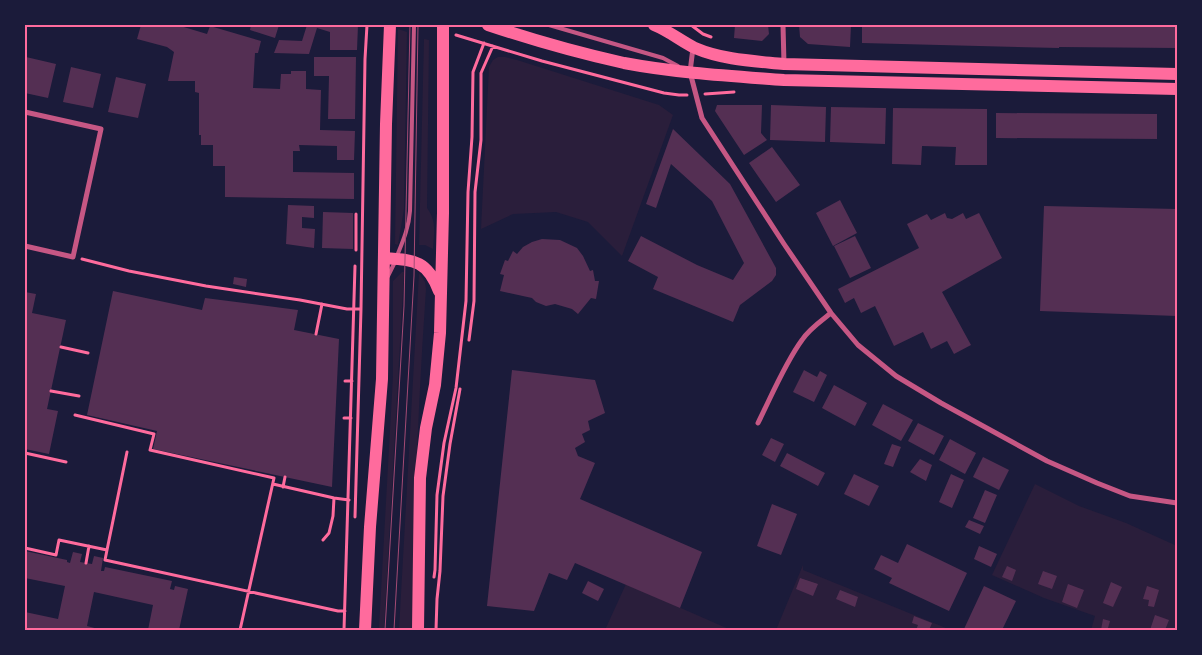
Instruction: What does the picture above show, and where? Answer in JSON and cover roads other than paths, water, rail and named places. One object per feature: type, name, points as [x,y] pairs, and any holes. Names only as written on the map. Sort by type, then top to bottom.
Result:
[{"type":"main road","points":[[365,630],[370,527],[382,379],[384,288],[390,258],[386,124],[390,25]]},
{"type":"main road","points":[[418,630],[420,478],[426,428],[435,386],[440,333],[443,213],[443,25]]},
{"type":"main road","points":[[488,25],[616,61],[690,72],[794,80],[1177,89]]},
{"type":"main road","points":[[654,25],[693,47],[710,54],[728,58],[784,64],[1177,74]]},
{"type":"main road","points":[[390,258],[414,261],[426,267],[433,276],[441,296]]},
{"type":"street","points":[[783,25],[784,64]]},
{"type":"street","points":[[693,47],[690,72],[702,118],[831,314],[858,345],[896,376],[1047,461],[1130,496],[1177,503]]},
{"type":"street","points":[[25,112],[101,129],[73,257],[25,246]]},
{"type":"street","points":[[758,424],[802,338],[831,314]]},
{"type":"lane","points":[[390,258],[406,233],[409,222],[414,25]]},
{"type":"lane","points":[[549,25],[663,58],[690,72]]},
{"type":"tram line","points":[[385,630],[404,306],[410,25]]},
{"type":"tram line","points":[[394,630],[414,276],[418,25]]}]
